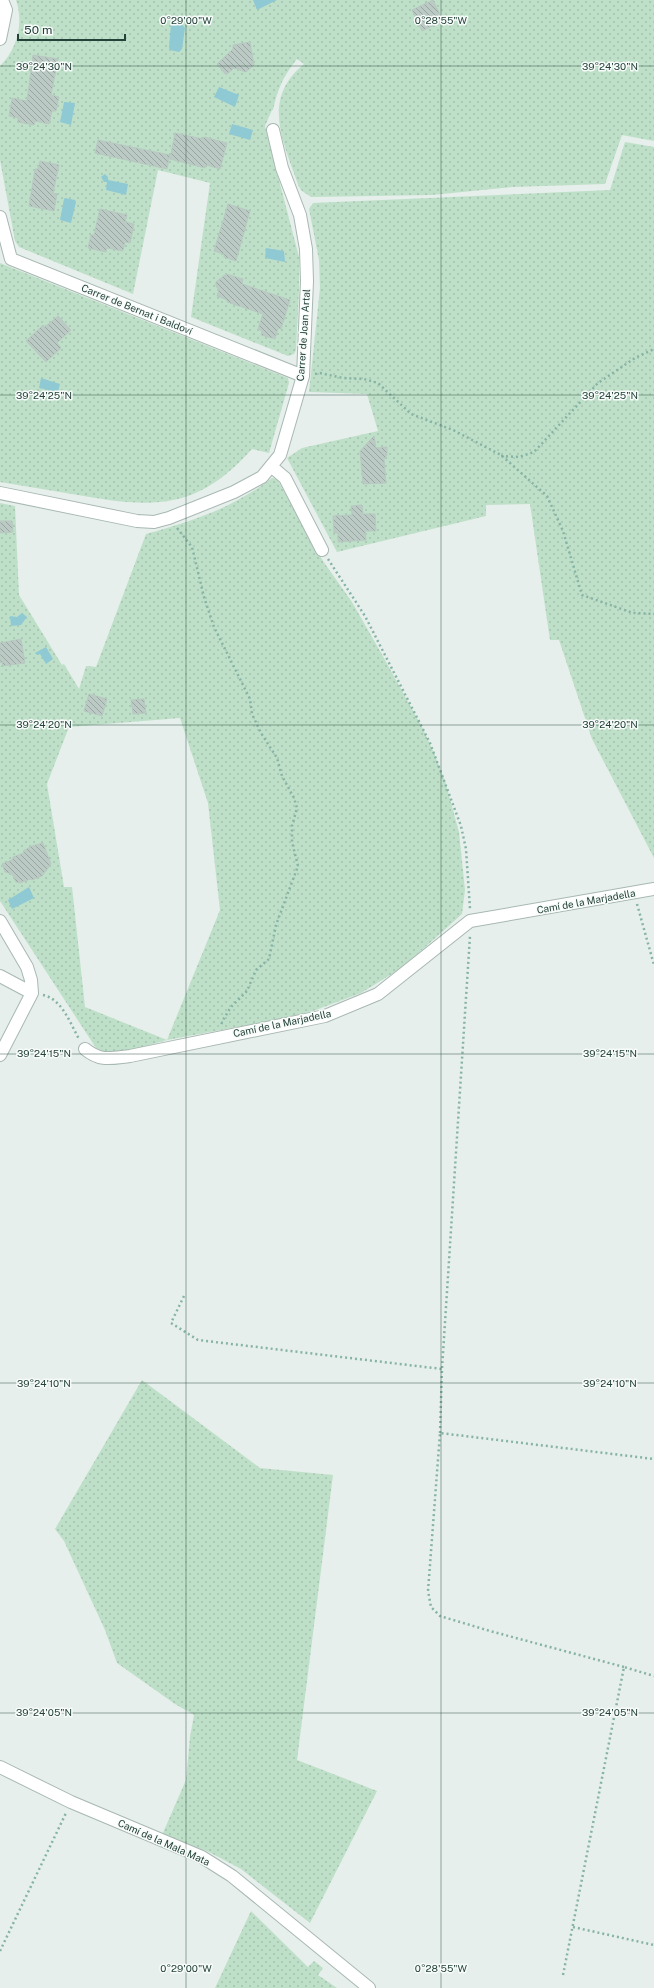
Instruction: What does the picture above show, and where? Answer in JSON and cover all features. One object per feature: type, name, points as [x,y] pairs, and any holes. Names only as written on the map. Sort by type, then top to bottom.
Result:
[{"type":"street","points":[[0,39],[6,10],[2,0]]},
{"type":"street","name":"Carrer de Joan Artal","points":[[0,493],[137,521],[154,522],[169,518],[234,492],[262,477],[272,467],[280,455],[302,376],[307,310],[306,250],[300,215],[282,168],[272,130]]},
{"type":"street","name":"Carrer de Bernat i Baldoví","points":[[0,217],[11,259],[302,376]]},
{"type":"street","points":[[272,467],[285,478],[322,550]]},
{"type":"street","name":"Camí de la Marjadella","points":[[85,1049],[94,1057],[107,1059],[178,1047],[219,1037],[326,1016],[378,994],[470,921],[654,889]]},
{"type":"street","points":[[0,921],[27,967],[31,980],[32,993],[0,1054]]},
{"type":"street","points":[[0,976],[32,993]]},
{"type":"street","name":"Camí de la Mala Mata","points":[[0,1767],[71,1802],[171,1843],[208,1860],[232,1876],[369,1988]]},
{"type":"path","points":[[501,456],[519,457],[534,452],[598,383],[635,358],[654,349]]},
{"type":"path","points":[[302,376],[320,373],[343,378],[364,379],[378,383],[411,414],[453,430],[501,456],[547,496],[563,531],[582,595],[633,613],[654,614]]},
{"type":"path","points":[[169,518],[183,533],[192,547],[204,597],[214,627],[250,700],[252,714],[261,733],[277,758],[282,776],[294,798],[297,808],[292,826],[292,842],[298,866],[276,925],[269,959],[256,970],[247,991],[231,1007],[223,1020],[219,1037]]},
{"type":"path","points":[[322,550],[365,616],[430,743],[461,826],[466,849],[470,921],[442,1369],[440,1433],[428,1591],[431,1607],[440,1616],[490,1632],[654,1676]]},
{"type":"path","points":[[634,892],[654,965]]},
{"type":"path","points":[[32,993],[49,996],[61,1006],[85,1049]]},
{"type":"path","points":[[184,1296],[171,1322],[198,1340],[442,1369]]},
{"type":"path","points":[[440,1433],[654,1459]]},
{"type":"path","points":[[563,1975],[624,1667]]},
{"type":"path","points":[[0,1951],[71,1802]]},
{"type":"path","points":[[573,1927],[654,1945]]},
{"type":"green space","points":[[16,0],[654,0],[654,141],[622,135],[605,184],[512,187],[432,195],[311,197],[299,187],[282,138],[279,122],[279,107],[283,92],[291,78],[304,64],[297,59],[288,71],[282,83],[273,110],[265,126],[299,257],[296,350],[294,354],[288,356],[191,317],[210,183],[158,170],[133,294],[19,247],[15,241],[0,160],[0,66],[11,52],[17,36],[19,18]]},
{"type":"green space","points":[[625,142],[654,147],[654,858],[592,739],[559,640],[550,640],[530,504],[486,505],[486,516],[337,552],[287,458],[302,448],[378,431],[367,394],[309,392],[320,288],[319,260],[309,209],[313,203],[610,190]]},
{"type":"green space","points":[[0,263],[288,378],[289,383],[269,453],[252,449],[233,468],[214,483],[195,493],[176,500],[134,502],[110,500],[0,482]]},
{"type":"green space","points":[[272,478],[277,479],[323,561],[352,602],[423,729],[445,781],[459,832],[465,890],[462,914],[403,967],[361,993],[313,1011],[285,1018],[167,1040],[128,1051],[103,1052],[96,1048],[0,901],[0,503],[15,506],[19,595],[62,665],[64,664],[79,689],[86,666],[96,667],[146,534],[180,524],[212,512],[242,498]],"holes":[[[180,718],[208,803],[220,910],[167,1040],[85,1007],[72,887],[64,887],[47,784],[69,727]]]},
{"type":"green space","points":[[142,1380],[260,1468],[333,1475],[297,1760],[377,1791],[310,1923],[241,1869],[209,1852],[162,1835],[186,1780],[190,1737],[194,1715],[175,1704],[117,1663],[105,1630],[64,1541],[55,1529]]},
{"type":"green space","points":[[251,1911],[308,1967],[314,1961],[323,1968],[318,1975],[337,1988],[215,1988]]},
{"type":"water","points":[[253,0],[277,0],[257,10]]},
{"type":"water","points":[[175,20],[178,20],[185,28],[182,49],[179,52],[170,50],[169,48],[171,24]]},
{"type":"water","points":[[219,87],[239,95],[235,107],[214,97]]},
{"type":"water","points":[[64,102],[75,103],[71,125],[60,122]]},
{"type":"water","points":[[232,124],[253,130],[250,140],[229,134]]},
{"type":"water","points":[[105,174],[108,177],[108,180],[128,184],[126,195],[106,190],[107,182],[104,182],[101,177]]},
{"type":"water","points":[[65,198],[75,200],[76,202],[71,223],[60,220]]},
{"type":"water","points":[[266,248],[284,251],[285,262],[265,258]]},
{"type":"water","points":[[41,378],[60,384],[58,392],[39,388]]},
{"type":"water","points":[[22,613],[27,617],[21,625],[11,626],[10,616],[17,617]]},
{"type":"water","points":[[46,647],[53,659],[46,664],[40,654],[37,655],[35,653]]},
{"type":"water","points":[[29,887],[34,898],[12,909],[8,900]]},
{"type":"building","points":[[433,0],[443,21],[422,31],[412,10]]},
{"type":"building","points":[[250,42],[254,65],[246,72],[234,68],[226,75],[217,64],[233,49],[233,45]]},
{"type":"building","points":[[33,55],[58,59],[51,95],[59,97],[56,111],[52,111],[49,124],[35,121],[34,125],[18,122],[18,118],[9,116],[12,98],[27,101]]},
{"type":"building","points":[[175,133],[203,139],[204,137],[227,143],[220,169],[206,165],[205,168],[170,159]]},
{"type":"building","points":[[98,140],[170,155],[167,169],[95,153]]},
{"type":"building","points":[[40,161],[59,165],[53,193],[57,194],[54,211],[29,206],[35,169],[38,169]]},
{"type":"building","points":[[228,204],[250,211],[236,261],[224,257],[224,254],[214,251]]},
{"type":"building","points":[[100,209],[127,215],[125,222],[134,224],[130,243],[125,242],[123,251],[107,248],[106,252],[88,248],[91,235],[94,235]]},
{"type":"building","points":[[226,274],[243,279],[242,284],[290,300],[281,329],[278,328],[275,339],[261,335],[262,331],[258,329],[263,314],[227,302],[227,300],[217,296],[219,290],[216,286],[216,282]]},
{"type":"building","points":[[58,316],[71,330],[57,343],[61,348],[46,362],[26,341],[43,325],[45,327]]},
{"type":"building","points":[[374,436],[376,448],[387,447],[387,455],[384,459],[386,483],[363,484],[360,451]]},
{"type":"building","points":[[362,505],[363,514],[375,514],[376,531],[365,531],[366,540],[338,542],[338,533],[334,533],[333,516],[352,515],[351,506]]},
{"type":"building","points":[[0,521],[12,521],[13,532],[0,533]]},
{"type":"building","points":[[21,639],[25,663],[3,666],[2,662],[0,663],[0,643]]},
{"type":"building","points":[[89,694],[107,699],[102,716],[84,711]]},
{"type":"building","points":[[144,699],[146,713],[133,714],[131,700]]},
{"type":"building","points":[[43,843],[51,864],[42,876],[20,883],[16,882],[12,874],[5,872],[2,864],[12,860],[13,857],[24,853],[23,851],[32,846]]}]
